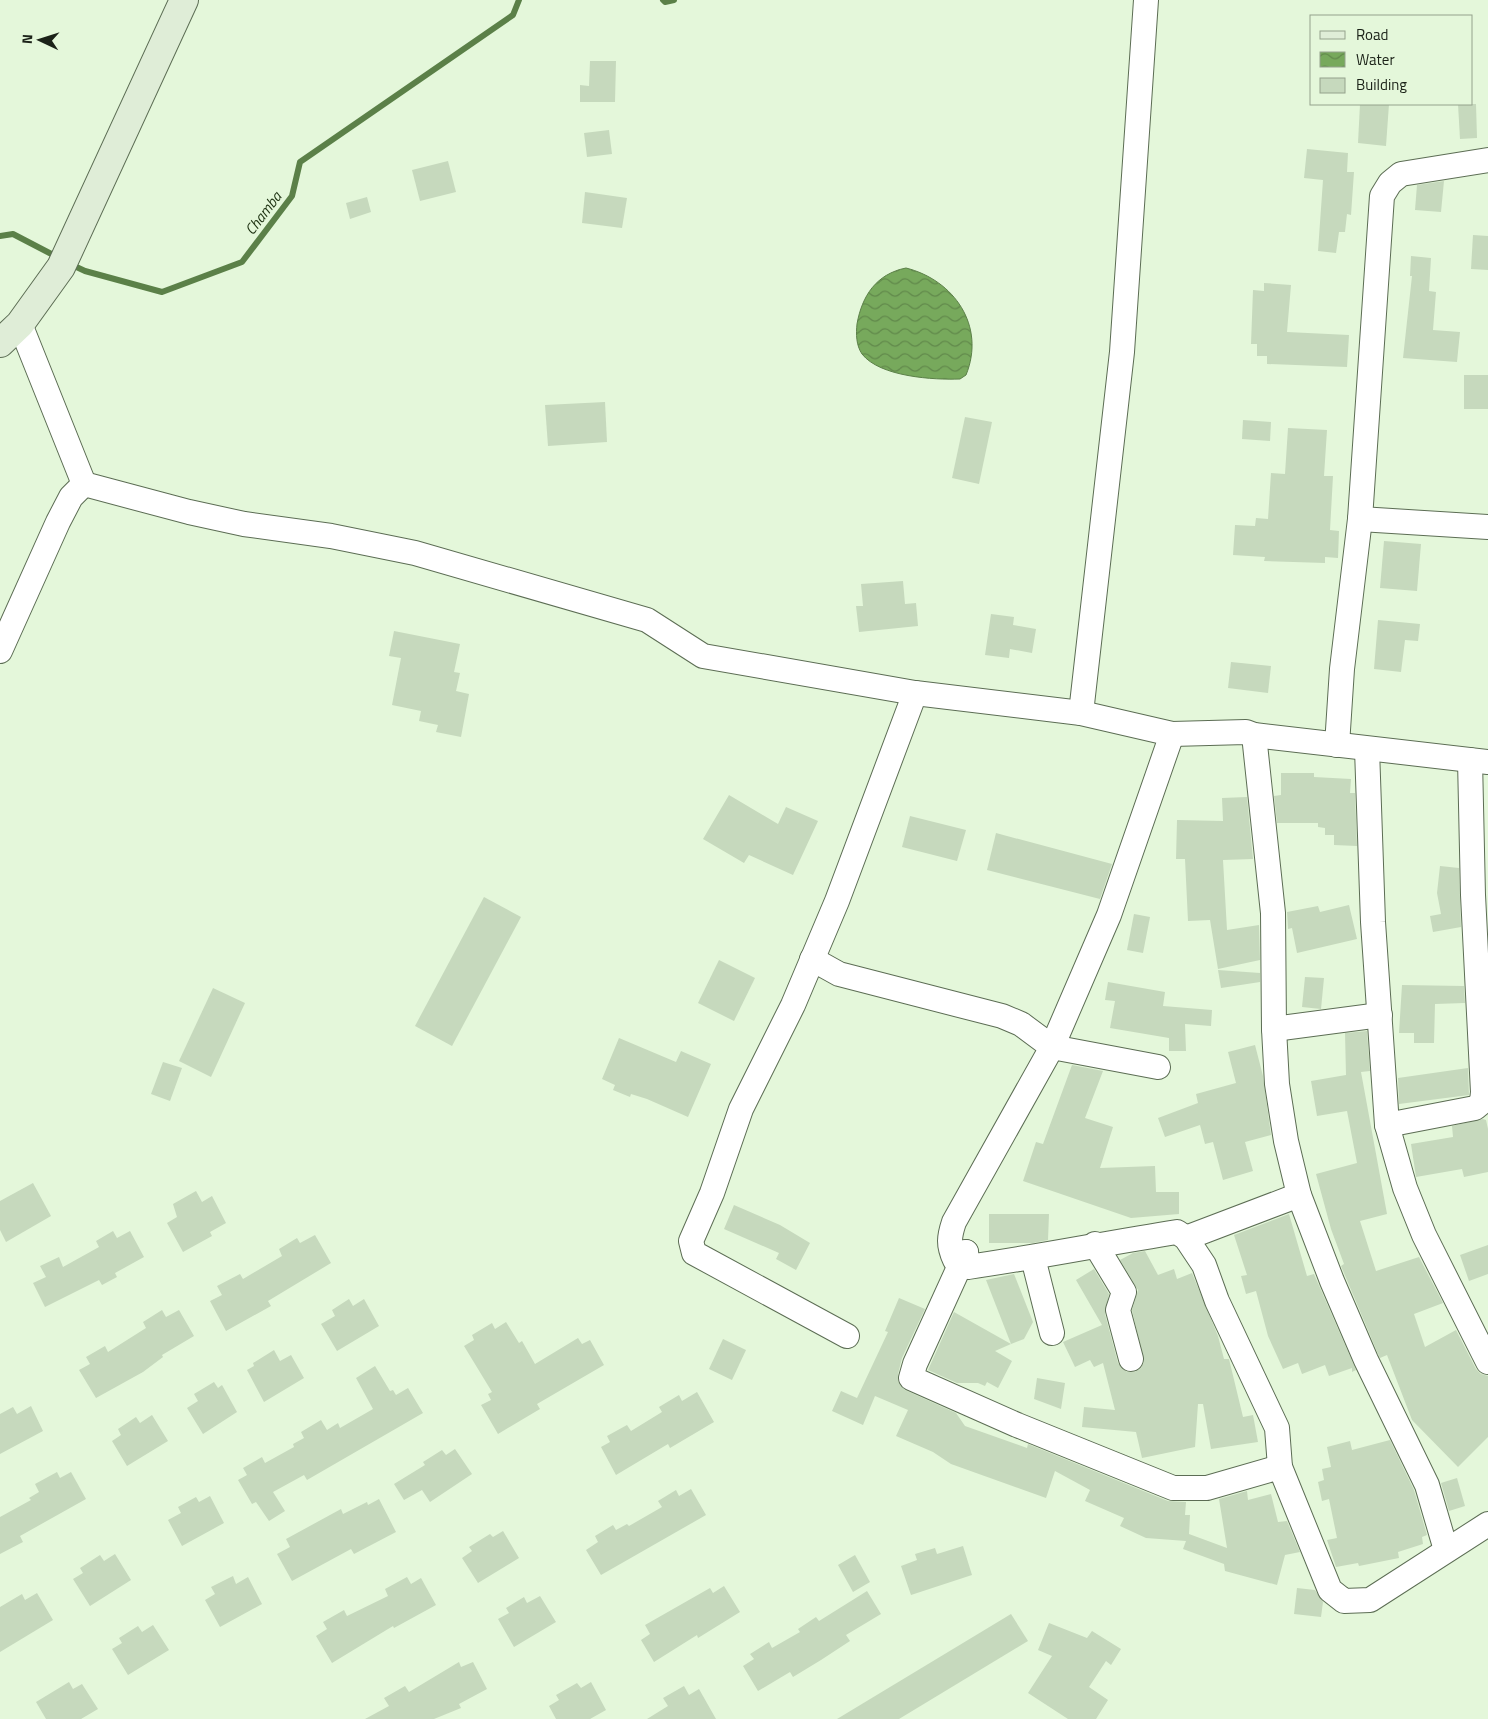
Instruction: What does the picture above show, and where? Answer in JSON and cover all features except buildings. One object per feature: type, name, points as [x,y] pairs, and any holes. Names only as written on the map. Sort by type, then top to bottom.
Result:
[{"type":"main road","points":[[0,343],[20,324],[61,268],[184,0]]},
{"type":"street","points":[[1081,713],[1122,352],[1146,0]]},
{"type":"street","points":[[1337,745],[1342,669],[1360,519],[1382,196],[1390,183],[1401,174],[1488,160]]},
{"type":"street","points":[[20,324],[84,484]]},
{"type":"street","points":[[0,651],[58,522],[71,497],[84,484]]},
{"type":"street","points":[[84,484],[244,524],[331,536],[415,553],[647,620],[703,656],[915,693],[1081,713],[1172,734],[1246,732],[1254,735],[1479,761],[1482,1102],[1475,1108],[1387,1125]]},
{"type":"street","points":[[1360,519],[1488,527]]},
{"type":"street","points":[[847,1336],[694,1253],[691,1241],[712,1193],[740,1109],[793,1005],[838,901],[915,693]]},
{"type":"street","points":[[966,1252],[955,1260],[949,1248],[949,1235],[954,1222],[1052,1047],[1109,915],[1172,734]]},
{"type":"street","points":[[1254,735],[1273,913],[1274,1029],[1282,1113],[1299,1195],[1362,1351],[1426,1485],[1446,1550]]},
{"type":"street","points":[[1367,749],[1373,922],[1387,1125],[1405,1188],[1424,1235],[1488,1362]]},
{"type":"street","points":[[812,959],[839,974],[1002,1016],[1020,1024],[1052,1047],[1158,1067]]},
{"type":"street","points":[[1274,1029],[1380,1015]]},
{"type":"street","points":[[1186,1238],[1299,1195]]},
{"type":"street","points":[[966,1252],[968,1267],[1033,1258],[1095,1244],[1177,1232],[1186,1238],[1204,1265],[1217,1301],[1277,1428],[1280,1467],[1330,1590],[1344,1601],[1370,1600],[1488,1524]]},
{"type":"street","points":[[1095,1244],[1124,1292],[1118,1310],[1131,1359]]},
{"type":"street","points":[[966,1252],[915,1364],[911,1378],[1017,1425],[1173,1488],[1207,1488],[1280,1467]]},
{"type":"street","points":[[1033,1258],[1052,1333]]},
{"type":"water","points":[[906,268],[923,274],[938,283],[951,294],[962,308],[972,339],[971,357],[966,375],[960,379],[908,376],[881,368],[870,362],[860,351],[857,339],[857,324],[867,296],[872,288],[886,275]]},
{"type":"waterway","name":"Chamba","points":[[70,264],[85,271],[162,292],[242,262],[292,196],[300,162],[513,15],[519,0]]},
{"type":"waterway","name":"Chamba","points":[[663,0],[665,2],[674,0]]},
{"type":"waterway","name":"Chamba","points":[[0,236],[13,234],[59,258]]}]
